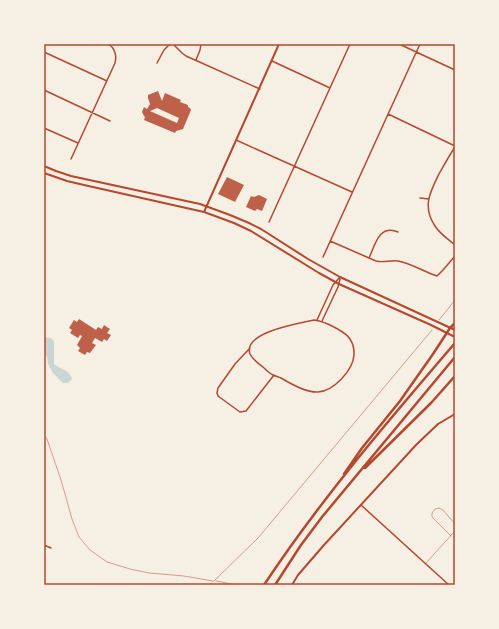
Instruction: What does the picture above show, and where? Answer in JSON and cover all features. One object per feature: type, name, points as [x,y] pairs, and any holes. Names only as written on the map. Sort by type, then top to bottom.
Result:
[{"type":"highway","points":[[264,585],[362,448],[400,401],[450,328],[455,323]]},
{"type":"highway","points":[[330,492],[455,343]]},
{"type":"highway","points":[[275,585],[322,517],[455,357]]},
{"type":"highway","points":[[356,476],[431,403],[455,376]]},
{"type":"main road","points":[[204,212],[279,44]]},
{"type":"main road","points":[[44,166],[71,176],[206,206],[231,215],[249,223],[340,277],[455,330]]},
{"type":"main road","points":[[44,173],[67,181],[204,212],[234,223],[251,231],[337,283],[455,337]]},
{"type":"main road","points":[[292,585],[310,561],[428,433],[438,424],[455,414]]},
{"type":"street","points":[[72,159],[115,63],[116,57],[114,50],[109,44]]},
{"type":"street","points":[[158,63],[164,50],[170,44]]},
{"type":"street","points":[[174,44],[182,53],[260,89]]},
{"type":"street","points":[[196,60],[201,44]]},
{"type":"street","points":[[269,222],[350,44]]},
{"type":"street","points":[[399,44],[455,70]]},
{"type":"street","points":[[323,257],[420,44]]},
{"type":"street","points":[[44,52],[107,81]]},
{"type":"street","points":[[272,61],[330,88]]},
{"type":"street","points":[[44,90],[110,121]]},
{"type":"street","points":[[388,114],[455,147],[432,187],[429,199],[429,210],[432,221],[440,233],[455,245]]},
{"type":"street","points":[[44,128],[78,144]]},
{"type":"street","points":[[236,140],[352,192]]},
{"type":"street","points":[[420,198],[429,199]]},
{"type":"street","points":[[369,258],[381,234],[390,230],[398,232]]},
{"type":"street","points":[[330,240],[379,262],[402,262],[437,276],[455,256]]},
{"type":"street","points":[[322,321],[340,277]]},
{"type":"street","points":[[317,320],[333,285],[337,283]]},
{"type":"street","points":[[250,348],[250,353],[253,358],[274,375],[307,390],[315,392],[330,388],[341,379],[351,366],[354,353],[352,341],[346,334],[322,321],[317,320],[275,329],[254,340],[250,348],[235,364],[218,388],[218,396],[240,412],[246,411],[274,375]]},
{"type":"street","points":[[361,505],[449,585]]},
{"type":"street","points":[[44,545],[50,548]]},
{"type":"lane","points":[[451,536],[432,517],[432,513],[439,508],[443,510],[455,524]]},
{"type":"lane","points":[[426,563],[455,531]]},
{"type":"path","points":[[440,319],[455,300]]},
{"type":"path","points":[[214,581],[258,538],[435,325]]},
{"type":"path","points":[[44,434],[47,439],[79,536],[90,550],[107,562],[130,569],[148,573],[184,576],[237,585]]},
{"type":"shaded area","points":[[44,337],[51,338],[54,341],[54,364],[69,373],[72,379],[68,383],[63,383],[53,373],[48,364],[47,357],[44,353]]},
{"type":"building","points":[[158,91],[162,101],[165,93],[188,105],[191,110],[183,129],[176,131],[175,133],[144,120],[145,117],[142,112],[144,107],[147,109],[150,104],[148,95]],"holes":[[[157,108],[179,118],[177,123],[150,111]]]},
{"type":"building","points":[[227,177],[244,185],[235,202],[218,194]]},
{"type":"building","points":[[259,195],[267,199],[262,211],[257,209],[255,211],[246,207],[251,196],[254,197]]},
{"type":"building","points":[[79,319],[96,330],[98,327],[102,329],[104,325],[110,329],[107,333],[111,335],[107,341],[104,339],[102,342],[95,338],[92,343],[96,345],[90,353],[87,352],[85,355],[78,351],[80,348],[77,345],[82,336],[80,335],[78,338],[70,333],[72,330],[69,328],[74,320],[77,322]]}]
